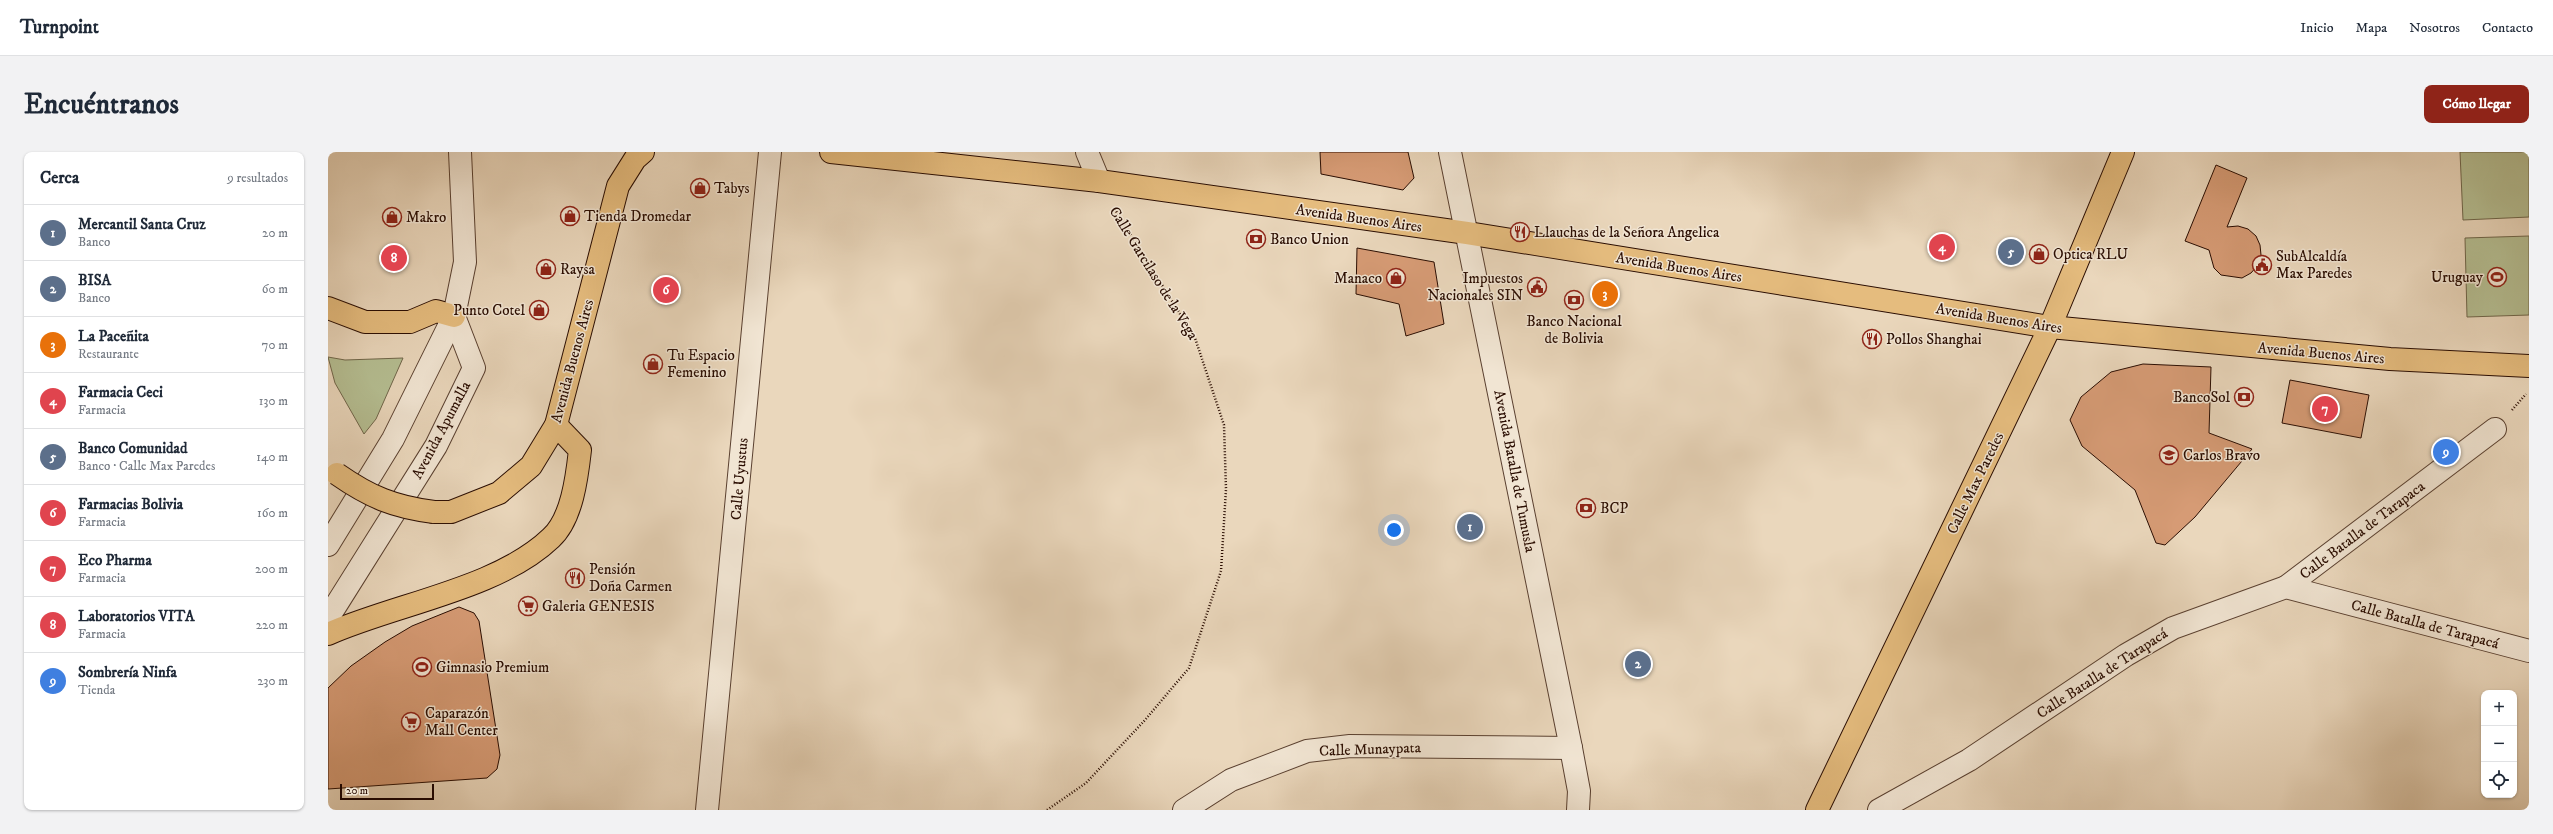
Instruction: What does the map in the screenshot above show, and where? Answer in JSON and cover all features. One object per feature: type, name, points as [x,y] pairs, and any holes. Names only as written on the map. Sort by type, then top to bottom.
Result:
[{"type":"main road","name":"Avenida Buenos Aires","points":[[332,470],[381,501],[407,509],[451,512],[500,493],[531,466],[556,425],[618,186],[635,159],[644,152]]},
{"type":"main road","name":"Avenida Buenos Aires","points":[[831,152],[1099,181],[1467,233],[2050,327],[2390,359],[2529,366]]},
{"type":"main road","name":"Calle Max Paredes","points":[[1817,810],[2050,327],[2123,152]]},
{"type":"main road","points":[[328,308],[366,322],[410,322],[436,311],[454,316]]},
{"type":"main road","points":[[328,634],[360,620],[477,582],[521,559],[552,538],[569,508],[577,480],[580,450],[556,425]]},
{"type":"street","points":[[328,545],[393,439],[454,316],[465,262],[460,152]]},
{"type":"street","name":"Calle Uyustus","points":[[707,808],[770,152]]},
{"type":"street","points":[[1087,152],[1099,181]]},
{"type":"street","name":"Avenida Batalla de Tumusla","points":[[1450,152],[1571,748],[1578,800],[1592,810]]},
{"type":"street","name":"Avenida Apumalla","points":[[328,618],[436,446],[474,368],[454,316]]},
{"type":"street","name":"Calle Batalla de Tarapaca","points":[[2286,587],[2495,430]]},
{"type":"street","name":"Calle Batalla de Tarapacá","points":[[1879,810],[1968,760],[2126,655],[2173,628],[2286,587],[2529,651]]},
{"type":"street","name":"Calle Munaypata","points":[[1184,810],[1231,780],[1306,751],[1350,746],[1571,748]]},
{"type":"path","name":"Calle Garcilaso de la Vega","points":[[1047,810],[1086,783],[1145,720],[1189,668],[1221,572],[1226,489],[1224,425],[1195,338],[1107,198],[1099,181]]},
{"type":"green space","points":[[2460,152],[2529,152],[2529,217],[2463,220]]},
{"type":"green space","name":"Uruguay","points":[[2529,236],[2529,315],[2467,317],[2465,238]]},
{"type":"green space","points":[[328,357],[345,360],[403,358],[376,419],[364,434],[335,383]]},
{"type":"building","points":[[1320,152],[1408,152],[1414,178],[1403,190],[1321,174]]},
{"type":"building","points":[[2216,165],[2247,178],[2227,227],[2238,226],[2248,229],[2256,236],[2260,245],[2261,255],[2258,265],[2251,273],[2242,278],[2221,275],[2214,268],[2209,250],[2185,241]]},
{"type":"building","name":"Manaco","points":[[1357,248],[1434,262],[1444,324],[1406,336],[1399,304],[1356,294]]},
{"type":"building","name":"Carlos Bravo","points":[[2143,364],[2211,367],[2209,433],[2252,449],[2195,517],[2165,545],[2156,543],[2135,490],[2082,446],[2070,420],[2081,397],[2111,372]]},
{"type":"building","points":[[2290,380],[2369,395],[2361,438],[2282,423]]},
{"type":"building","name":"Caparazón Mall Center","points":[[459,607],[474,613],[479,621],[500,755],[497,769],[487,778],[328,789],[328,688],[351,666],[385,642],[412,626]]},
{"type":"place","name":"Tabys","points":[[700,188]]},
{"type":"place","name":"Tienda Dromedar","points":[[570,216]]},
{"type":"place","name":"Makro","points":[[392,217]]},
{"type":"place","name":"Llauchas de la Señora Angelica","points":[[1520,232]]},
{"type":"place","name":"Banco Union","points":[[1256,239]]},
{"type":"place","name":"Farmacia Ceci","points":[[1942,247]]},
{"type":"place","name":"Banco Comunidad","points":[[2011,252]]},
{"type":"place","name":"Optica RLU","points":[[2039,254]]},
{"type":"place","name":"Laboratorios VITA","points":[[394,258]]},
{"type":"place","name":"SubAlcaldía Max Paredes","points":[[2262,265]]},
{"type":"place","name":"Raysa","points":[[546,269]]},
{"type":"place","name":"Uruguay","points":[[2497,277]]},
{"type":"place","name":"Manaco","points":[[1396,278]]},
{"type":"place","name":"Impuestos Nacionales SIN","points":[[1537,287]]},
{"type":"place","name":"Farmacias Bolivia","points":[[666,290]]},
{"type":"place","name":"La Paceñita","points":[[1605,294]]},
{"type":"place","name":"Banco Nacional de Bolivia","points":[[1574,300]]},
{"type":"place","name":"Punto Cotel","points":[[539,310]]},
{"type":"place","name":"Pollos Shanghai","points":[[1872,339]]},
{"type":"place","name":"Tu Espacio Femenino","points":[[653,364]]},
{"type":"place","name":"BancoSol","points":[[2244,397]]},
{"type":"place","name":"Eco Pharma","points":[[2325,409]]},
{"type":"place","name":"Sombrería Ninfa","points":[[2446,452]]},
{"type":"place","name":"Carlos Bravo","points":[[2169,455]]},
{"type":"place","name":"BCP","points":[[1586,508]]},
{"type":"place","name":"Mercantil Santa Cruz","points":[[1470,527]]},
{"type":"place","name":"Pensión Doña Carmen","points":[[575,578]]},
{"type":"place","name":"Galeria GENESIS","points":[[528,606]]},
{"type":"place","name":"BISA","points":[[1638,664]]},
{"type":"place","name":"Gimnasio Premium","points":[[422,667]]},
{"type":"place","name":"Caparazón Mall Center","points":[[411,722]]}]
